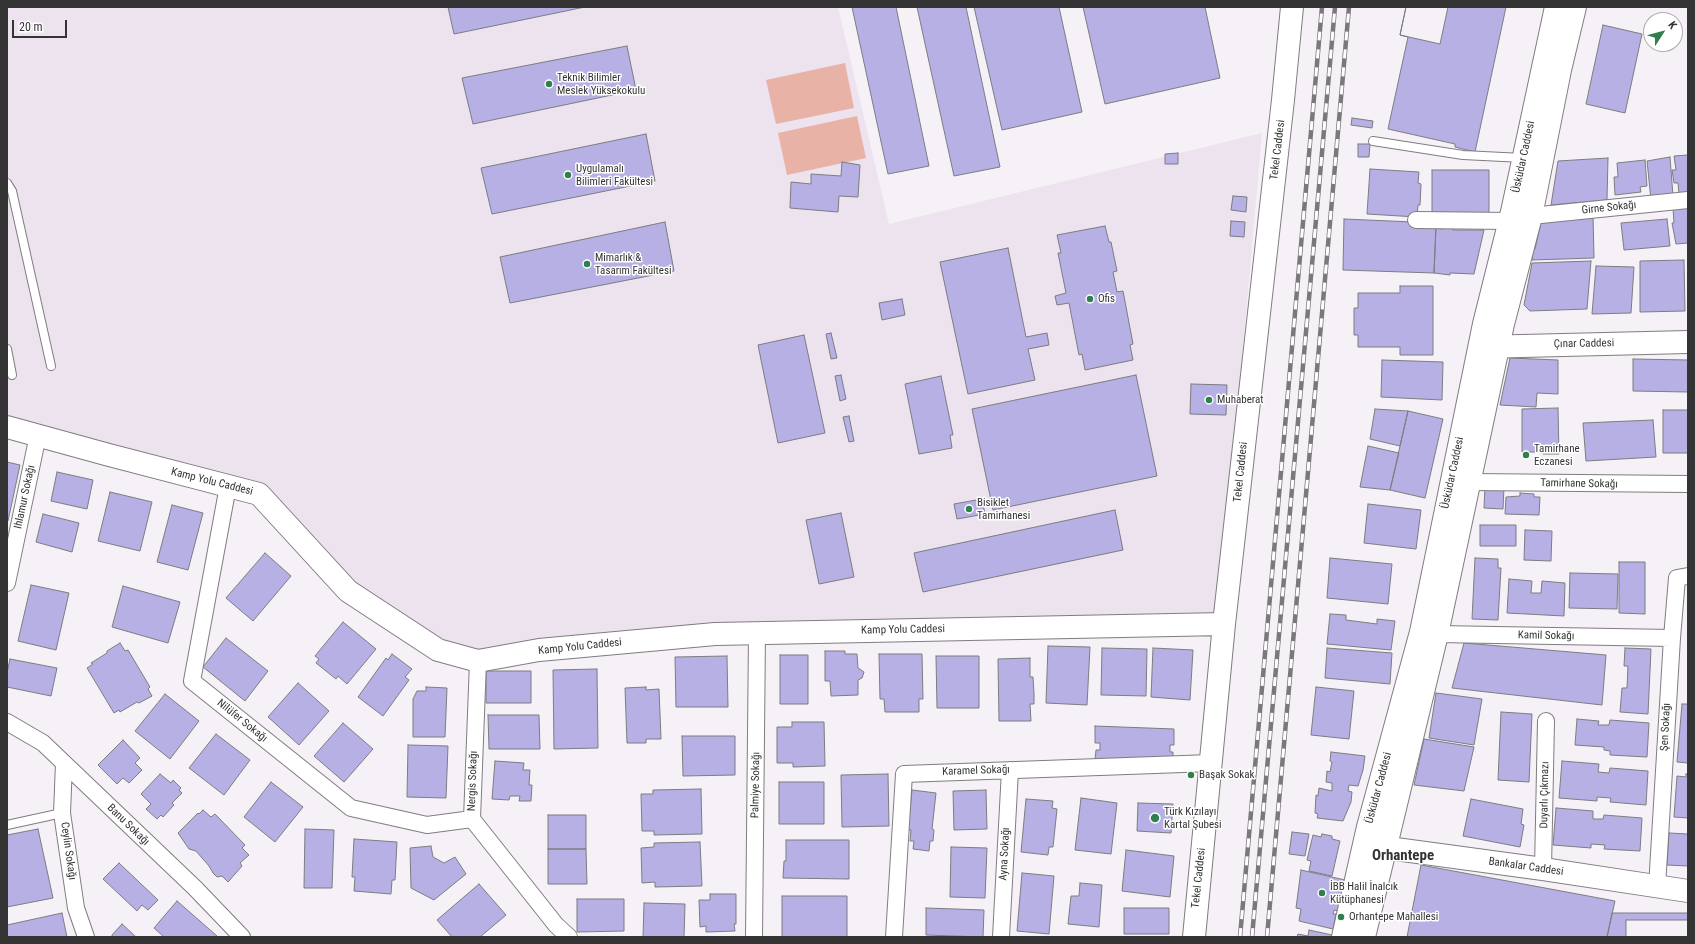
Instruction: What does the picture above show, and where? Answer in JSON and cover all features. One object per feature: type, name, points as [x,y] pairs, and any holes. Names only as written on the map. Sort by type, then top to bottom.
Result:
[{"type":"street","name":"Tekel Caddesi","points":[[1194,937],[1224,624],[1283,100],[1292,7]]},
{"type":"street","name":"Üsküdar Caddesi","points":[[1343,937],[1374,846],[1470,482],[1489,347],[1484,324],[1510,221],[1556,7]]},
{"type":"street","name":"Üsküdar Caddesi","points":[[1429,633],[1447,501],[1489,347],[1503,324],[1531,216],[1560,70],[1575,7]]},
{"type":"street","name":"Girne Sokağı","points":[[1531,216],[1688,200]]},
{"type":"street","points":[[1416,220],[1510,221]]},
{"type":"street","name":"Çınar Caddesi","points":[[1489,347],[1688,342]]},
{"type":"street","name":"Kamp Yolu Caddesi","points":[[7,427],[109,456],[259,494],[348,591],[438,650],[478,661],[547,650],[715,634],[1224,624]]},
{"type":"street","name":"Ihlamur Sokağı","points":[[7,583],[38,435]]},
{"type":"street","name":"Tamirhane Sokağı","points":[[1470,482],[1688,484]]},
{"type":"street","name":"Nilüfer Sokağı","points":[[228,486],[192,682],[351,808],[427,825],[472,819]]},
{"type":"street","name":"Şen Sokağı","points":[[1657,886],[1677,578],[1688,576]]},
{"type":"street","name":"Palmiye Sokağı","points":[[754,937],[758,633]]},
{"type":"street","name":"Kamil Sokağı","points":[[1429,633],[1672,638]]},
{"type":"street","name":"Nergis Sokağı","points":[[478,661],[472,819],[556,925],[570,937]]},
{"type":"street","name":"Duyarlı Çıkmazı","points":[[1543,868],[1546,721]]},
{"type":"street","name":"Banu Sokağı","points":[[7,722],[43,743],[195,888],[242,937]]},
{"type":"street","name":"Ceylin Sokağı","points":[[64,763],[62,813],[76,908],[86,937]]},
{"type":"street","name":"Karamel Sokağı","points":[[894,937],[904,774],[1210,763]]},
{"type":"street","name":"Ayna Sokağı","points":[[1001,937],[1010,770]]},
{"type":"street","name":"Üsküdar Caddesi","points":[[1364,937],[1374,846]]},
{"type":"street","name":"Bankalar Caddesi","points":[[1374,846],[1543,868],[1688,891]]},
{"type":"lane","points":[[1373,141],[1463,155],[1523,158]]},
{"type":"lane","points":[[7,183],[12,191],[51,366]]},
{"type":"lane","points":[[7,349],[12,375]]},
{"type":"lane","points":[[7,825],[62,813]]},
{"type":"shaded area","points":[[7,7],[838,7],[889,224],[1262,133],[1219,618],[481,655],[442,641],[353,583],[259,488],[7,422]]},
{"type":"shaded area","points":[[845,63],[854,108],[776,124],[766,80]]},
{"type":"shaded area","points":[[857,116],[866,158],[787,175],[778,133]]},
{"type":"building","points":[[448,7],[585,7],[454,34]]},
{"type":"building","points":[[852,7],[896,7],[929,166],[888,174]]},
{"type":"building","points":[[917,7],[966,7],[1000,167],[954,176]]},
{"type":"building","points":[[974,7],[1059,7],[1082,112],[1002,130]]},
{"type":"building","points":[[1083,7],[1205,7],[1220,78],[1105,104]]},
{"type":"building","points":[[1406,7],[1448,7],[1440,44],[1400,35]]},
{"type":"building","points":[[1406,7],[1506,7],[1475,152],[1455,147],[1455,144],[1388,129],[1408,37],[1400,35]]},
{"type":"building","points":[[1603,25],[1642,34],[1625,113],[1586,104]]},
{"type":"building","name":"Teknik Bilimler Meslek Yüksekokulu","points":[[627,46],[636,90],[473,124],[462,78]]},
{"type":"building","points":[[1352,118],[1373,121],[1372,128],[1351,125]]},
{"type":"building","name":"Uygulamalı Bilimleri Fakültesi","points":[[646,134],[655,181],[492,214],[481,168]]},
{"type":"building","points":[[1358,144],[1370,144],[1369,157],[1358,157]]},
{"type":"building","points":[[1178,153],[1178,164],[1165,164],[1165,154]]},
{"type":"building","points":[[1688,155],[1688,193],[1679,194],[1678,183],[1674,183],[1672,170],[1676,170],[1674,156]]},
{"type":"building","points":[[1670,157],[1673,196],[1651,200],[1647,161]]},
{"type":"building","points":[[1608,158],[1607,200],[1551,205],[1558,161]]},
{"type":"building","points":[[1645,160],[1647,186],[1640,187],[1641,192],[1615,195],[1614,177],[1618,177],[1617,163]]},
{"type":"building","points":[[842,162],[860,165],[858,197],[839,196],[838,212],[790,208],[791,182],[811,184],[811,174],[841,176]]},
{"type":"building","points":[[1370,169],[1419,172],[1418,183],[1421,184],[1420,205],[1418,205],[1417,217],[1367,214]]},
{"type":"building","points":[[1432,170],[1489,170],[1489,215],[1432,214]]},
{"type":"building","points":[[1233,196],[1247,197],[1246,212],[1231,210]]},
{"type":"building","points":[[1688,207],[1688,243],[1676,244],[1672,223],[1674,223],[1673,208]]},
{"type":"building","points":[[1593,216],[1594,258],[1532,260],[1533,249],[1535,249],[1542,218]]},
{"type":"building","points":[[1344,219],[1436,223],[1434,273],[1343,270]]},
{"type":"building","points":[[1667,219],[1670,246],[1624,250],[1621,223]]},
{"type":"building","points":[[1231,221],[1245,222],[1244,237],[1230,236]]},
{"type":"building","name":"Mimarlık & Tasarım Fakültesi","points":[[665,222],[674,271],[510,303],[500,257]]},
{"type":"building","name":"Ofis","points":[[1105,226],[1109,242],[1111,242],[1117,271],[1113,272],[1117,292],[1123,291],[1133,344],[1130,345],[1133,360],[1085,370],[1082,354],[1079,355],[1069,303],[1057,305],[1055,296],[1066,293],[1058,253],[1061,253],[1057,235]]},
{"type":"building","points":[[1443,226],[1453,227],[1453,230],[1484,230],[1474,274],[1450,273],[1450,275],[1434,273],[1436,228],[1443,229]]},
{"type":"building","points":[[1008,248],[1026,337],[1047,333],[1049,345],[1028,349],[1035,380],[968,394],[940,262]]},
{"type":"building","points":[[1684,260],[1685,311],[1640,312],[1640,261]]},
{"type":"building","points":[[1591,261],[1587,309],[1530,311],[1524,305],[1532,263]]},
{"type":"building","points":[[1596,266],[1634,267],[1631,313],[1592,314]]},
{"type":"building","points":[[1400,286],[1433,286],[1433,355],[1400,355],[1400,347],[1358,347],[1358,335],[1354,335],[1354,308],[1358,308],[1358,293],[1400,293]]},
{"type":"building","points":[[902,299],[905,315],[882,320],[879,303]]},
{"type":"building","points":[[831,333],[837,358],[831,359],[826,334]]},
{"type":"building","points":[[804,335],[825,433],[778,443],[758,345]]},
{"type":"building","points":[[1510,358],[1558,360],[1558,394],[1537,393],[1536,407],[1500,405]]},
{"type":"building","points":[[1633,359],[1688,360],[1688,392],[1633,391]]},
{"type":"building","points":[[1382,360],[1443,362],[1442,400],[1381,397]]},
{"type":"building","points":[[841,375],[846,399],[840,401],[835,376]]},
{"type":"building","points":[[1136,375],[1157,476],[993,510],[972,409]]},
{"type":"building","points":[[941,376],[953,435],[950,435],[952,448],[919,454],[905,384]]},
{"type":"building","name":"Muhaberat","points":[[1191,384],[1227,385],[1226,415],[1190,414]]},
{"type":"building","points":[[1558,408],[1559,454],[1522,452],[1522,409]]},
{"type":"building","points":[[1375,409],[1408,411],[1400,446],[1370,439]]},
{"type":"building","points":[[1663,410],[1688,410],[1688,453],[1663,453]]},
{"type":"building","points":[[1408,411],[1443,419],[1425,498],[1390,490]]},
{"type":"building","points":[[849,416],[854,441],[849,442],[843,417]]},
{"type":"building","points":[[1653,420],[1656,457],[1586,461],[1583,423]]},
{"type":"building","points":[[1368,446],[1399,453],[1390,490],[1360,487]]},
{"type":"building","points":[[7,462],[20,465],[8,521],[7,520]]},
{"type":"building","points":[[57,472],[93,480],[87,509],[51,501]]},
{"type":"building","points":[[1485,486],[1504,487],[1503,509],[1484,508]]},
{"type":"building","points":[[110,492],[152,502],[140,551],[98,541]]},
{"type":"building","points":[[1520,493],[1534,494],[1534,497],[1540,497],[1539,515],[1505,514],[1506,497],[1520,496]]},
{"type":"building","name":"Bisiklet Tamirhanesi","points":[[982,499],[985,514],[957,519],[954,504]]},
{"type":"building","points":[[1368,504],[1421,510],[1416,549],[1364,543]]},
{"type":"building","points":[[172,505],[203,513],[188,570],[157,562]]},
{"type":"building","points":[[1115,510],[1123,550],[923,592],[914,553]]},
{"type":"building","points":[[841,513],[854,577],[819,584],[806,520]]},
{"type":"building","points":[[43,514],[79,523],[72,552],[36,542]]},
{"type":"building","points":[[1480,525],[1516,525],[1516,546],[1480,546]]},
{"type":"building","points":[[1525,530],[1552,531],[1551,561],[1524,560]]},
{"type":"building","points":[[265,553],[291,576],[253,621],[226,598]]},
{"type":"building","points":[[1330,558],[1392,564],[1388,604],[1327,598]]},
{"type":"building","points":[[1475,558],[1498,559],[1498,568],[1501,568],[1498,620],[1472,619]]},
{"type":"building","points":[[1619,562],[1645,562],[1645,614],[1619,613]]},
{"type":"building","points":[[1570,573],[1618,574],[1617,609],[1569,608]]},
{"type":"building","points":[[1509,579],[1532,581],[1531,593],[1541,593],[1542,581],[1565,583],[1564,616],[1507,613]]},
{"type":"building","points":[[31,585],[69,593],[56,650],[18,641]]},
{"type":"building","points":[[123,586],[180,602],[168,643],[112,627]]},
{"type":"building","points":[[1330,614],[1346,615],[1346,620],[1377,624],[1377,619],[1395,621],[1391,650],[1327,644]]},
{"type":"building","points":[[343,622],[376,649],[347,684],[338,676],[336,679],[316,663],[319,659],[315,656]]},
{"type":"building","points":[[226,638],[268,671],[245,701],[203,667]]},
{"type":"building","points":[[120,643],[125,651],[128,650],[150,687],[148,689],[152,696],[139,703],[137,702],[120,712],[119,710],[114,713],[87,668],[93,664],[91,663]]},
{"type":"building","points":[[1464,643],[1606,655],[1602,705],[1452,688]]},
{"type":"building","points":[[1048,646],[1090,647],[1087,705],[1046,703]]},
{"type":"building","points":[[1102,648],[1147,649],[1146,696],[1101,695]]},
{"type":"building","points":[[1153,648],[1193,650],[1190,700],[1151,697]]},
{"type":"building","points":[[1327,648],[1392,653],[1390,684],[1325,678]]},
{"type":"building","points":[[1625,648],[1651,649],[1648,714],[1620,712],[1622,688],[1627,688],[1628,666],[1624,666]]},
{"type":"building","points":[[825,651],[845,651],[845,654],[857,654],[858,668],[864,672],[862,678],[858,680],[858,695],[831,696],[830,681],[825,681]]},
{"type":"building","points":[[392,654],[412,669],[405,677],[409,680],[383,716],[358,697],[386,658],[388,660]]},
{"type":"building","points":[[879,654],[922,654],[923,699],[919,699],[919,712],[885,712],[884,699],[880,699]]},
{"type":"building","points":[[780,655],[808,655],[808,704],[780,704]]},
{"type":"building","points":[[727,656],[728,707],[676,707],[675,657]]},
{"type":"building","points":[[936,656],[979,656],[979,708],[937,708]]},
{"type":"building","points":[[1030,658],[1030,677],[1033,677],[1034,694],[1034,704],[1030,704],[1031,721],[999,721],[998,659]]},
{"type":"building","points":[[10,659],[57,668],[51,696],[7,687],[7,673]]},
{"type":"building","points":[[597,669],[598,748],[554,749],[553,670]]},
{"type":"building","points":[[486,671],[531,671],[531,703],[486,703]]},
{"type":"building","points":[[298,683],[329,711],[299,745],[268,717]]},
{"type":"building","points":[[426,687],[447,688],[445,737],[413,737],[413,699],[417,691],[426,691]]},
{"type":"building","points":[[646,687],[646,690],[659,689],[661,739],[646,739],[646,743],[627,743],[625,688]]},
{"type":"building","points":[[1316,687],[1354,691],[1349,739],[1311,735]]},
{"type":"building","points":[[1436,693],[1482,699],[1474,745],[1429,738]]},
{"type":"building","points":[[165,694],[199,721],[170,759],[135,731]]},
{"type":"building","points":[[1682,704],[1688,704],[1688,763],[1677,762]]},
{"type":"building","points":[[1501,712],[1532,714],[1529,782],[1498,780]]},
{"type":"building","points":[[488,715],[539,715],[540,749],[489,749]]},
{"type":"building","points":[[1577,719],[1599,721],[1598,725],[1609,725],[1610,720],[1649,723],[1647,757],[1610,755],[1610,751],[1604,750],[1604,747],[1575,745]]},
{"type":"building","points":[[792,722],[824,722],[825,766],[793,767],[793,763],[777,763],[777,727],[792,727]]},
{"type":"building","points":[[343,723],[373,749],[344,782],[314,756]]},
{"type":"building","points":[[1095,726],[1174,729],[1174,745],[1170,745],[1170,752],[1173,752],[1173,763],[1095,760],[1096,750],[1100,750],[1100,743],[1095,743]]},
{"type":"building","points":[[216,734],[250,760],[224,795],[189,768]]},
{"type":"building","points":[[682,736],[735,736],[735,775],[683,776]]},
{"type":"building","points":[[1424,739],[1474,747],[1464,791],[1414,785]]},
{"type":"building","points":[[123,740],[140,758],[135,763],[142,770],[129,783],[123,778],[117,784],[98,765]]},
{"type":"building","points":[[408,745],[448,746],[446,798],[407,797]]},
{"type":"building","points":[[1331,752],[1365,756],[1363,770],[1358,786],[1349,785],[1348,791],[1352,792],[1351,802],[1343,821],[1317,818],[1318,814],[1315,813],[1316,795],[1318,796],[1319,788],[1332,791],[1332,783],[1326,782],[1327,771],[1330,772],[1332,762],[1330,761]]},
{"type":"building","points":[[495,761],[524,763],[523,770],[530,770],[529,785],[532,785],[531,801],[519,801],[520,796],[510,796],[509,800],[492,799]]},
{"type":"building","points":[[1562,761],[1599,764],[1598,772],[1609,773],[1610,768],[1648,771],[1646,805],[1610,802],[1611,798],[1597,797],[1597,801],[1559,798]]},
{"type":"building","points":[[160,774],[171,783],[173,780],[181,788],[179,790],[182,793],[172,803],[174,805],[163,817],[161,815],[157,819],[146,809],[151,804],[141,794]]},
{"type":"building","points":[[888,774],[889,826],[842,827],[841,775]]},
{"type":"building","points":[[1686,774],[1688,774],[1688,818],[1674,817],[1677,776],[1686,777]]},
{"type":"building","points":[[271,782],[303,807],[275,842],[244,817]]},
{"type":"building","points":[[779,782],[824,782],[824,824],[779,824]]},
{"type":"building","points":[[701,789],[702,834],[654,835],[654,831],[642,831],[641,794],[653,794],[653,790]]},
{"type":"building","points":[[912,790],[936,793],[932,829],[934,830],[933,841],[930,841],[929,851],[913,849],[914,841],[910,841],[911,830],[908,830]]},
{"type":"building","points":[[986,790],[987,829],[954,830],[953,791]]},
{"type":"building","points":[[1081,798],[1117,803],[1111,854],[1075,850]]},
{"type":"building","points":[[1026,799],[1053,801],[1052,808],[1057,809],[1053,847],[1049,847],[1048,855],[1021,852]]},
{"type":"building","points":[[1471,799],[1523,809],[1521,824],[1524,825],[1520,847],[1463,836]]},
{"type":"building","name":"Türk Kızılayı Kartal Şubesi","points":[[1138,803],[1173,804],[1171,833],[1137,831]]},
{"type":"building","points":[[1556,808],[1593,811],[1593,819],[1603,819],[1604,815],[1642,818],[1640,851],[1604,849],[1605,845],[1591,844],[1591,848],[1553,845]]},
{"type":"building","points":[[203,810],[211,817],[215,814],[245,845],[242,848],[249,855],[240,863],[242,866],[228,882],[222,876],[217,877],[196,851],[189,849],[178,833]]},
{"type":"building","points":[[548,815],[586,815],[586,849],[548,849]]},
{"type":"building","points":[[38,829],[53,898],[7,907],[7,835]]},
{"type":"building","points":[[305,829],[334,830],[332,888],[304,888]]},
{"type":"building","points":[[1292,832],[1309,834],[1305,856],[1289,854]]},
{"type":"building","points":[[1669,833],[1688,834],[1688,866],[1667,865]]},
{"type":"building","points":[[1322,834],[1332,836],[1332,839],[1340,841],[1332,876],[1309,871],[1311,861],[1307,860],[1313,835],[1321,837]]},
{"type":"building","points":[[354,839],[397,842],[395,880],[392,880],[391,894],[354,891],[355,877],[352,877]]},
{"type":"building","points":[[786,840],[849,840],[849,879],[783,878],[784,861],[786,861]]},
{"type":"building","points":[[700,842],[702,886],[655,887],[655,882],[642,883],[641,848],[654,847],[654,843]]},
{"type":"building","points":[[431,846],[433,857],[444,863],[455,857],[466,874],[434,900],[411,888],[410,848]]},
{"type":"building","points":[[951,847],[987,848],[985,898],[950,897]]},
{"type":"building","points":[[548,849],[586,849],[587,884],[548,884]]},
{"type":"building","points":[[1126,850],[1174,856],[1170,897],[1122,891]]},
{"type":"building","points":[[119,863],[158,900],[148,910],[142,905],[137,911],[103,879]]},
{"type":"building","points":[[1421,865],[1615,901],[1607,937],[1407,937]]},
{"type":"building","points":[[1301,870],[1345,880],[1338,911],[1334,910],[1333,914],[1336,914],[1333,929],[1299,921],[1301,909],[1296,908]]},
{"type":"building","points":[[1022,873],[1054,876],[1049,934],[1017,931]]},
{"type":"building","points":[[1080,883],[1102,885],[1099,927],[1068,924],[1071,896],[1079,896]]},
{"type":"building","points":[[479,884],[506,915],[480,937],[452,937],[437,920]]},
{"type":"building","points":[[710,894],[736,894],[735,931],[706,932],[706,926],[700,927],[699,900],[710,900]]},
{"type":"building","points":[[782,896],[847,896],[847,937],[782,937]]},
{"type":"building","points":[[577,899],[624,899],[624,931],[577,932]]},
{"type":"building","points":[[177,901],[217,936],[164,937],[154,928]]},
{"type":"building","points":[[644,903],[685,904],[684,937],[643,937]]},
{"type":"building","points":[[926,908],[984,910],[983,937],[926,935]]},
{"type":"building","points":[[1124,908],[1169,908],[1169,934],[1124,934]]},
{"type":"building","points":[[62,913],[67,937],[7,937],[7,925]]},
{"type":"building","points":[[1612,913],[1688,913],[1688,937],[1607,937]]},
{"type":"building","points":[[1626,920],[1688,920],[1688,937],[1626,937]]},
{"type":"building","points":[[122,924],[136,937],[112,937],[112,935]]},
{"type":"building","points":[[1309,930],[1332,935],[1332,937],[1297,937],[1298,934],[1308,936]]},
{"type":"railway","points":[[1240,937],[1322,7]]},
{"type":"railway","points":[[1252,937],[1335,7]]},
{"type":"railway","points":[[1267,937],[1349,7]]},
{"type":"place","name":"Teknik Bilimler Meslek Yüksekokulu","points":[[549,84]]},
{"type":"place","name":"Uygulamalı Bilimleri Fakültesi","points":[[568,175]]},
{"type":"place","name":"Mimarlık & Tasarım Fakültesi","points":[[587,264]]},
{"type":"place","name":"Ofis","points":[[1090,299]]},
{"type":"place","name":"Muhaberat","points":[[1209,400]]},
{"type":"place","name":"Tamirhane Eczanesi","points":[[1526,455]]},
{"type":"place","name":"Bisiklet Tamirhanesi","points":[[969,509]]},
{"type":"place","name":"Başak Sokak","points":[[1191,775]]},
{"type":"place","name":"Türk Kızılayı Kartal Şubesi","points":[[1155,818]]},
{"type":"place","name":"İBB Halil İnalcık Kütüphanesi","points":[[1322,893]]},
{"type":"place","name":"Orhantepe Mahallesi","points":[[1341,917]]},
{"type":"district","name":"Orhantepe","points":[[1403,856]]}]
